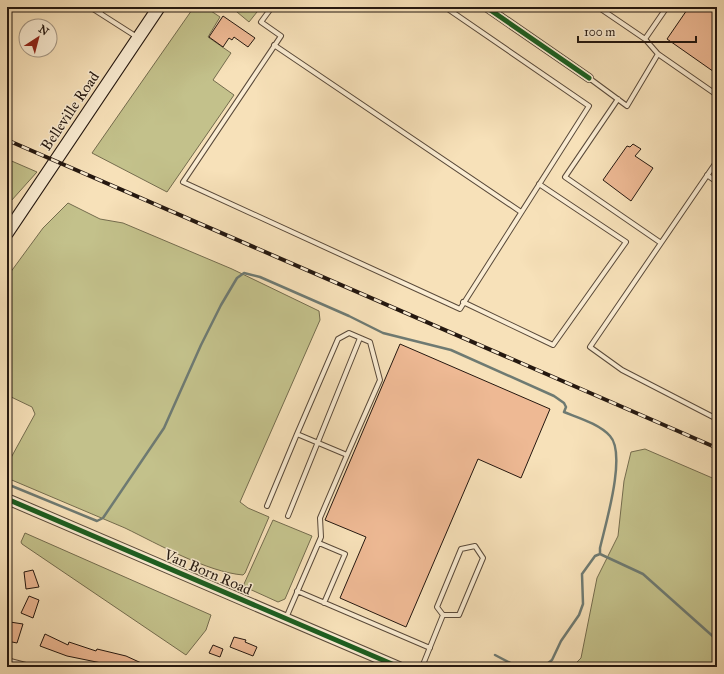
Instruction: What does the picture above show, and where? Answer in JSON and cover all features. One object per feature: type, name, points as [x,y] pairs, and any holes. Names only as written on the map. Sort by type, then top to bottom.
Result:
[{"type":"main road","name":"Belleville Road","points":[[7,233],[159,7]]},
{"type":"street","points":[[486,7],[589,78]]},
{"type":"street","name":"Van Born Road","points":[[7,499],[399,667]]},
{"type":"street","points":[[7,662],[26,667]]},
{"type":"lane","points":[[90,7],[138,38]]},
{"type":"lane","points":[[100,13],[104,7]]},
{"type":"lane","points":[[272,7],[261,22],[281,36],[183,182],[460,309],[463,302],[590,106],[445,7]]},
{"type":"lane","points":[[598,7],[645,39],[658,54],[717,95]]},
{"type":"lane","points":[[645,39],[667,7]]},
{"type":"lane","points":[[274,46],[521,212]]},
{"type":"lane","points":[[589,78],[627,106],[658,54]]},
{"type":"lane","points":[[618,99],[565,177],[661,243]]},
{"type":"lane","points":[[717,161],[590,347],[622,370],[717,419]]},
{"type":"lane","points":[[707,175],[717,182]]},
{"type":"lane","points":[[463,302],[553,345],[626,242],[539,184]]},
{"type":"lane","points":[[267,506],[338,339],[349,334],[370,342],[380,380],[320,518],[321,537],[286,619]]},
{"type":"lane","points":[[288,516],[360,338]]},
{"type":"lane","points":[[297,434],[347,455]]},
{"type":"lane","points":[[318,543],[345,554],[324,603]]},
{"type":"lane","points":[[475,546],[483,558],[459,615],[443,615],[437,607],[461,549],[475,546]]},
{"type":"lane","points":[[298,591],[430,648]]},
{"type":"lane","points":[[422,667],[443,615]]},
{"type":"shaded area","points":[[194,7],[205,7],[220,17],[208,37],[231,53],[213,80],[234,95],[167,192],[92,153]]},
{"type":"shaded area","points":[[231,7],[261,7],[249,22]]},
{"type":"shaded area","points":[[7,159],[37,172],[11,201],[7,198]]},
{"type":"shaded area","points":[[68,203],[100,219],[123,223],[232,269],[319,311],[320,320],[240,502],[248,508],[269,517],[243,575],[214,569],[199,563],[125,528],[7,478],[7,465],[35,414],[32,407],[7,395],[7,277],[43,228]]},
{"type":"shaded area","points":[[645,449],[717,480],[717,667],[572,667],[581,658],[597,578],[618,536],[624,481],[631,452]]},
{"type":"shaded area","points":[[273,520],[312,536],[285,599],[278,602],[245,587],[244,584]]},
{"type":"shaded area","points":[[25,533],[211,615],[206,630],[186,655],[22,544],[21,542]]},
{"type":"building","points":[[689,7],[717,7],[717,74],[667,39]]},
{"type":"building","points":[[223,16],[255,38],[248,47],[234,37],[232,40],[229,38],[223,47],[209,37]]},
{"type":"building","points":[[633,144],[641,149],[635,156],[653,168],[631,201],[603,180],[627,146],[630,147]]},
{"type":"building","points":[[400,344],[550,409],[521,478],[478,459],[406,627],[340,598],[366,537],[325,520]]},
{"type":"building","points":[[33,570],[39,587],[26,589],[24,572]]},
{"type":"building","points":[[29,596],[39,600],[33,618],[21,613]]},
{"type":"building","points":[[10,622],[23,624],[17,643],[7,641]]},
{"type":"building","points":[[45,634],[68,645],[69,642],[96,651],[97,649],[126,656],[150,667],[121,667],[67,656],[40,646]]},
{"type":"building","points":[[234,637],[246,640],[245,642],[257,647],[253,656],[230,647]]},
{"type":"building","points":[[213,645],[223,649],[220,657],[209,653]]},
{"type":"waterway","points":[[7,484],[97,521],[103,518],[164,428],[201,345],[221,305],[237,278],[244,273],[260,277],[349,316],[383,333],[451,350],[554,396],[564,403],[566,407],[564,412],[600,428],[610,436],[615,445],[616,458],[616,474],[600,554]]},
{"type":"waterway","points":[[543,667],[552,660],[561,641],[579,615],[583,604],[582,574],[595,556],[600,554],[643,574],[717,640]]},
{"type":"waterway","points":[[495,655],[518,667]]},
{"type":"railway","points":[[7,140],[717,448]]},
{"type":"cycle path","points":[[486,7],[589,78]]},
{"type":"cycle path","points":[[7,499],[399,667]]}]
